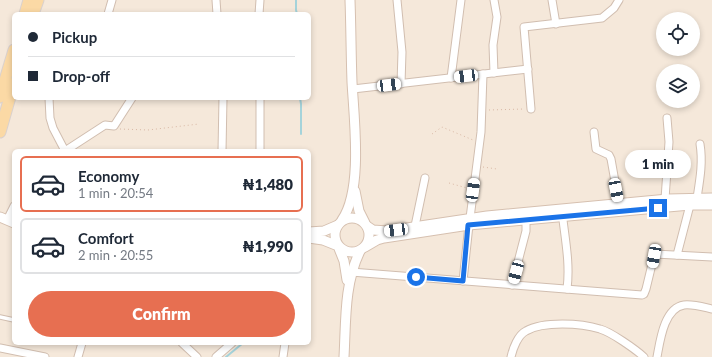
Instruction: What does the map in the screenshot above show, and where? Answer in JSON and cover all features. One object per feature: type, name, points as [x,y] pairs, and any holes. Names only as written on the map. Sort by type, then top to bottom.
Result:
[{"type":"main road","points":[[26,12],[29,0]]},
{"type":"main road","points":[[35,12],[38,0]]},
{"type":"main road","points":[[348,285],[344,261],[334,236],[335,230],[347,214],[352,200],[354,184],[355,149],[350,0]]},
{"type":"main road","points":[[0,98],[12,57]]},
{"type":"main road","points":[[0,132],[12,89]]},
{"type":"main road","points":[[344,357],[348,285],[351,272],[362,249],[369,240],[370,234],[359,211],[354,184]]},
{"type":"main road","points":[[311,232],[324,231],[340,222],[354,218],[360,220],[373,230],[387,231],[415,226],[469,222],[619,204],[712,198]]},
{"type":"main road","points":[[311,238],[323,240],[351,253],[384,238],[469,222],[526,221],[564,216],[690,205],[712,205]]},
{"type":"street","points":[[109,12],[112,0]]},
{"type":"street","points":[[216,0],[217,12]]},
{"type":"street","points":[[259,12],[260,0]]},
{"type":"street","points":[[397,0],[402,52],[401,84]]},
{"type":"street","points":[[451,78],[461,0]]},
{"type":"street","points":[[494,0],[496,17],[493,45],[494,73]]},
{"type":"street","points":[[552,0],[556,24]]},
{"type":"street","points":[[531,109],[524,27],[602,18],[614,8],[619,0]]},
{"type":"street","points":[[353,89],[528,69]]},
{"type":"street","points":[[463,281],[479,142],[483,74]]},
{"type":"street","points":[[48,100],[50,118],[53,128],[65,149]]},
{"type":"street","points":[[69,149],[105,125],[114,126],[131,100]]},
{"type":"street","points":[[222,149],[224,100]]},
{"type":"street","points":[[260,100],[260,149]]},
{"type":"street","points":[[665,200],[669,142],[667,118]]},
{"type":"street","points":[[594,132],[596,149],[609,155],[611,159],[619,204]]},
{"type":"street","points":[[697,198],[702,155],[700,144]]},
{"type":"street","points":[[415,226],[425,178]]},
{"type":"street","points":[[677,255],[690,205]]},
{"type":"street","points":[[5,220],[12,209]]},
{"type":"street","points":[[564,216],[563,220],[569,262],[567,289]]},
{"type":"street","points":[[512,285],[526,231],[526,221]]},
{"type":"street","points":[[351,272],[642,295],[646,289],[655,254],[712,257]]},
{"type":"street","points":[[657,357],[660,341],[669,314],[677,307],[686,305],[712,309]]},
{"type":"street","points":[[511,357],[519,337],[525,331],[546,324],[576,325],[601,329],[631,347],[644,357]]},
{"type":"street","points":[[78,357],[81,345]]},
{"type":"street","points":[[184,345],[197,357]]},
{"type":"street","points":[[216,357],[230,345]]},
{"type":"street","points":[[283,357],[285,345]]},
{"type":"street","points":[[0,348],[45,357]]},
{"type":"lane","points":[[0,317],[12,320]]},
{"type":"path","points":[[482,110],[531,109]]},
{"type":"path","points":[[114,126],[119,129],[135,130],[199,124]]},
{"type":"path","points":[[432,134],[442,127],[479,142]]},
{"type":"path","points":[[476,166],[497,169]]},
{"type":"path","points":[[449,183],[473,190]]},
{"type":"shaded area","points":[[0,0],[712,0],[712,357],[0,357]]},
{"type":"waterway","points":[[296,0],[296,12]]},
{"type":"waterway","points":[[300,100],[301,134]]},
{"type":"waterway","points":[[226,357],[241,345]]},
{"type":"route","points":[[416,277],[463,281],[468,225],[658,208]]}]
